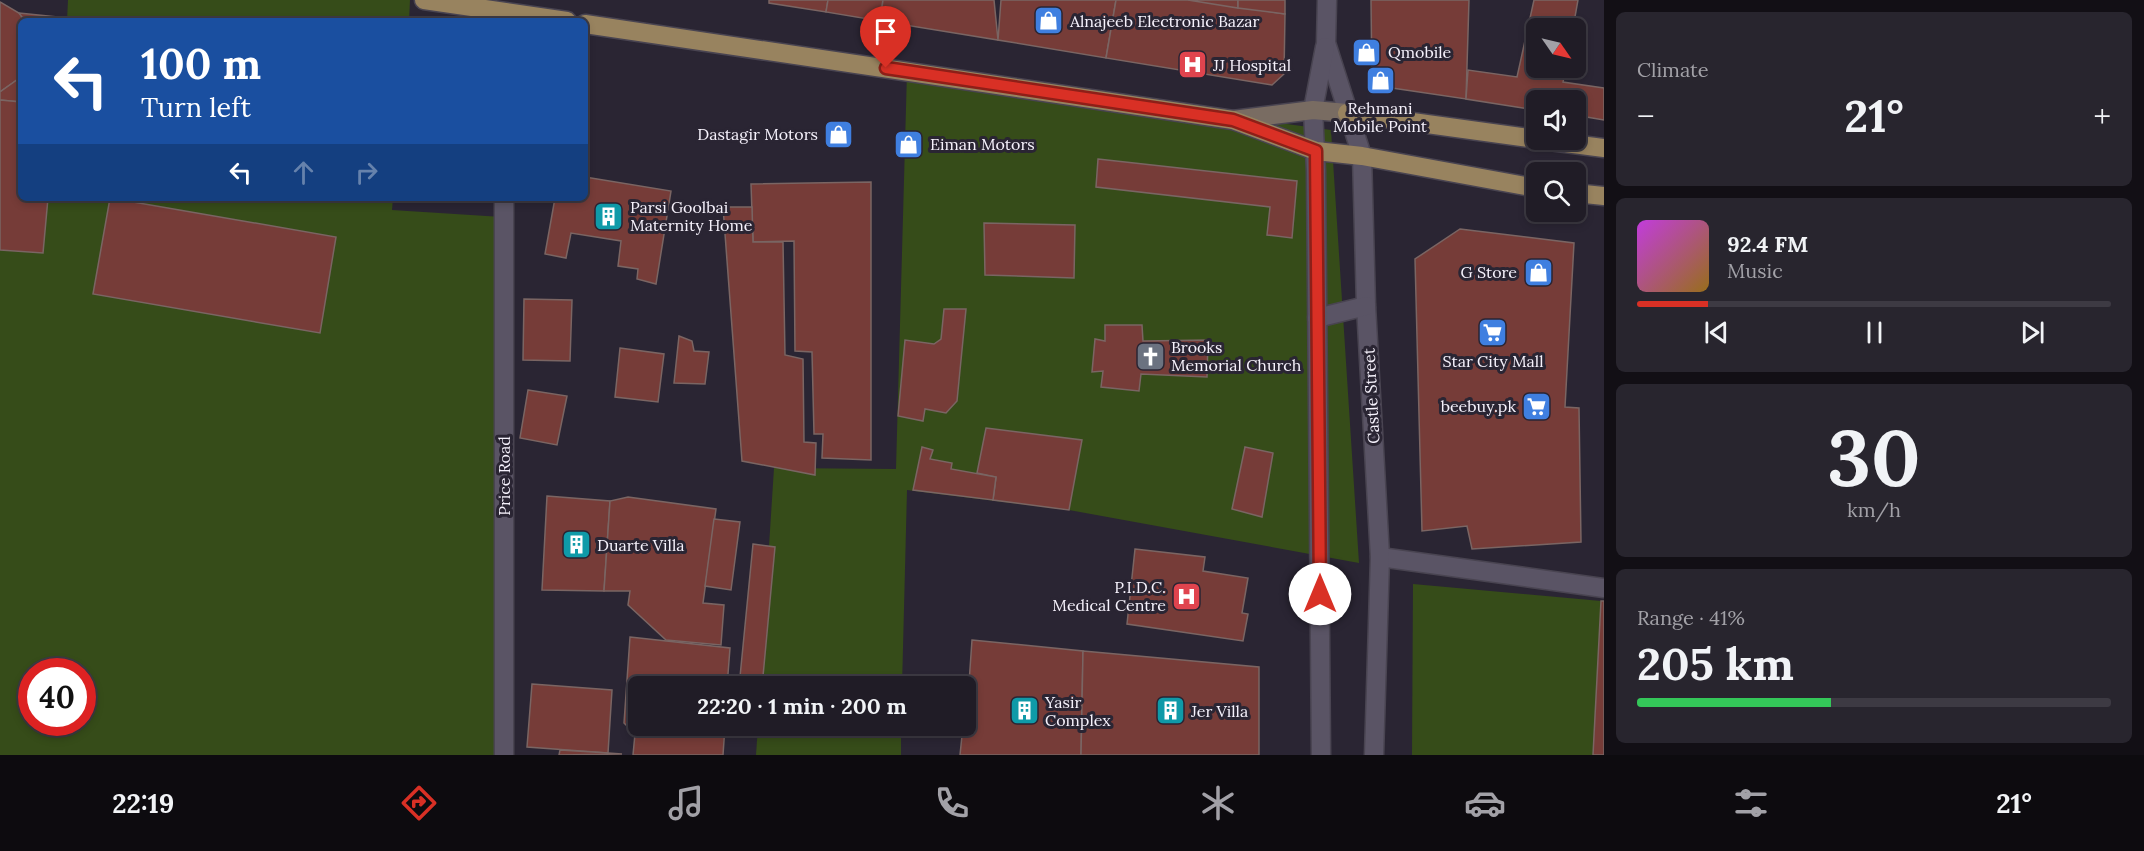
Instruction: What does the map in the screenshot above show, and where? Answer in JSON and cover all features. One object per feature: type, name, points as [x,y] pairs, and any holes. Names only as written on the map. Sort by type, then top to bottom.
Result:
[{"type":"main road","points":[[424,0],[467,2],[521,18]]},
{"type":"main road","points":[[588,24],[1233,120],[1316,151],[1362,156],[1526,186]]},
{"type":"main road","points":[[1233,120],[1313,111],[1347,113],[1526,138]]},
{"type":"main road","points":[[1586,146],[1604,148]]},
{"type":"main road","points":[[1586,194],[1604,196]]},
{"type":"street","name":"Castle Street","points":[[1321,755],[1316,151],[1313,111],[1326,44],[1327,0]]},
{"type":"street","name":"Castle Street","points":[[1326,44],[1362,156],[1366,306],[1380,557],[1374,755]]},
{"type":"street","name":"Price Road","points":[[504,201],[504,755]]},
{"type":"street","points":[[1317,318],[1366,306]]},
{"type":"street","points":[[1380,557],[1604,588]]},
{"type":"green space","points":[[68,0],[410,0],[409,18],[67,18]]},
{"type":"green space","name":"Brooks Memorial Church","points":[[907,72],[1331,130],[1359,563],[1069,510],[907,490],[902,676],[761,676],[774,468],[896,469]]},
{"type":"green space","points":[[47,201],[393,201],[392,210],[502,217],[504,755],[0,755],[0,250],[43,253]]},
{"type":"green space","points":[[1413,584],[1601,601],[1593,755],[1412,755]]},
{"type":"green space","points":[[757,736],[901,736],[901,755],[756,755]]},
{"type":"building","points":[[769,0],[828,0],[826,12],[769,3]]},
{"type":"building","points":[[828,0],[883,0],[880,21],[826,12]]},
{"type":"building","points":[[883,0],[994,0],[998,40],[880,21]]},
{"type":"building","points":[[1001,0],[1116,0],[1106,58],[998,40]]},
{"type":"building","points":[[1116,0],[1193,0],[1285,14],[1284,74],[1272,85],[1106,58]]},
{"type":"building","points":[[1188,0],[1238,0],[1238,8]]},
{"type":"building","points":[[1238,0],[1285,0],[1285,14],[1238,8]]},
{"type":"building","points":[[1371,0],[1469,0],[1466,99],[1372,85]]},
{"type":"building","points":[[1534,0],[1578,0],[1575,18],[1530,18]]},
{"type":"building","points":[[0,2],[19,13],[23,18],[18,18],[18,79],[0,92]]},
{"type":"building","points":[[19,13],[67,18],[23,18]]},
{"type":"building","points":[[1526,36],[1526,78],[1564,78],[1563,82],[1604,88],[1604,120],[1586,117],[1586,90],[1526,90],[1526,108],[1466,99],[1468,70],[1517,77]]},
{"type":"building","points":[[18,79],[18,102],[0,100],[0,92]]},
{"type":"building","points":[[0,100],[18,102],[18,201],[48,201],[43,253],[0,250]]},
{"type":"building","points":[[1098,159],[1297,181],[1292,238],[1267,235],[1270,207],[1096,187]]},
{"type":"building","name":"Parsi Goolbai Maternity Home","points":[[588,177],[671,191],[656,284],[637,279],[638,269],[618,266],[621,241],[571,233],[566,258],[545,254],[554,201],[588,201]]},
{"type":"building","points":[[871,182],[871,460],[822,458],[823,434],[814,434],[812,352],[795,351],[794,241],[753,242],[751,184]]},
{"type":"building","points":[[109,201],[127,201],[336,237],[320,333],[93,294]]},
{"type":"building","points":[[723,207],[752,207],[753,242],[783,242],[785,355],[803,359],[804,442],[816,443],[815,475],[742,461]]},
{"type":"building","points":[[984,223],[1075,225],[1074,278],[985,275]]},
{"type":"building","name":"Star City Mall","points":[[1460,229],[1574,243],[1565,407],[1579,408],[1581,542],[1472,549],[1467,526],[1422,531],[1415,259]]},
{"type":"building","points":[[524,299],[572,300],[570,361],[523,360]]},
{"type":"building","points":[[944,309],[966,309],[957,401],[946,413],[925,409],[923,421],[898,416],[905,340],[934,344],[941,339]]},
{"type":"building","name":"Brooks Memorial Church","points":[[1105,325],[1142,325],[1143,341],[1208,340],[1207,377],[1141,374],[1139,391],[1101,387],[1103,371],[1092,372],[1095,339],[1105,341]]},
{"type":"building","points":[[679,336],[692,341],[694,351],[709,352],[705,384],[674,383]]},
{"type":"building","points":[[620,348],[664,354],[658,402],[615,397]]},
{"type":"building","points":[[528,390],[567,396],[557,445],[520,438]]},
{"type":"building","points":[[986,428],[1082,440],[1069,510],[993,500],[996,477],[977,473]]},
{"type":"building","points":[[922,447],[933,450],[930,459],[952,463],[951,469],[996,477],[993,500],[913,490]]},
{"type":"building","points":[[1245,447],[1273,453],[1262,517],[1232,509]]},
{"type":"building","name":"Duarte Villa","points":[[547,496],[610,501],[604,591],[542,590]]},
{"type":"building","points":[[628,497],[716,509],[703,603],[724,605],[721,645],[666,640],[628,605],[630,591],[604,591],[610,501]]},
{"type":"building","points":[[714,519],[740,522],[731,590],[705,586]]},
{"type":"building","points":[[753,544],[775,547],[763,676],[740,676]]},
{"type":"building","name":"P.I.D.C. Medical Centre","points":[[1135,549],[1205,557],[1203,571],[1248,578],[1242,613],[1248,614],[1243,641],[1127,624]]},
{"type":"building","points":[[1601,601],[1604,601],[1604,755],[1593,755]]},
{"type":"building","points":[[630,637],[730,648],[728,676],[628,676],[628,727],[624,723]]},
{"type":"building","name":"Yasir Complex","points":[[972,640],[1083,651],[1081,755],[960,755],[962,736],[976,736],[976,676],[969,676]]},
{"type":"building","name":"Jer Villa","points":[[1083,651],[1259,667],[1259,755],[1081,755]]},
{"type":"building","points":[[532,684],[612,690],[608,753],[527,747]]},
{"type":"building","points":[[635,736],[724,736],[723,755],[633,755]]},
{"type":"building","points":[[560,750],[608,753],[622,754],[559,755]]},
{"type":"place","name":"Alnajeeb Electronic Bazar","points":[[1049,21]]},
{"type":"place","name":"Qmobile","points":[[1367,52]]},
{"type":"place","name":"JJ Hospital","points":[[1192,65]]},
{"type":"place","name":"Rehmani Mobile Point","points":[[1380,80]]},
{"type":"place","name":"Dastagir Motors","points":[[839,134]]},
{"type":"place","name":"Eiman Motors","points":[[909,144]]},
{"type":"place","name":"Parsi Goolbai Maternity Home","points":[[609,216]]},
{"type":"place","name":"G Store","points":[[1538,272]]},
{"type":"place","name":"Star City Mall","points":[[1493,333]]},
{"type":"place","name":"Brooks Memorial Church","points":[[1150,356]]},
{"type":"place","name":"beebuy.pk","points":[[1537,406]]},
{"type":"place","name":"Duarte Villa","points":[[576,545]]},
{"type":"place","name":"P.I.D.C. Medical Centre","points":[[1187,596]]},
{"type":"place","name":"Yasir Complex","points":[[1024,711]]},
{"type":"place","name":"Jer Villa","points":[[1170,711]]},
{"type":"route","points":[[886,68],[1233,120],[1316,151],[1320,594]]}]
